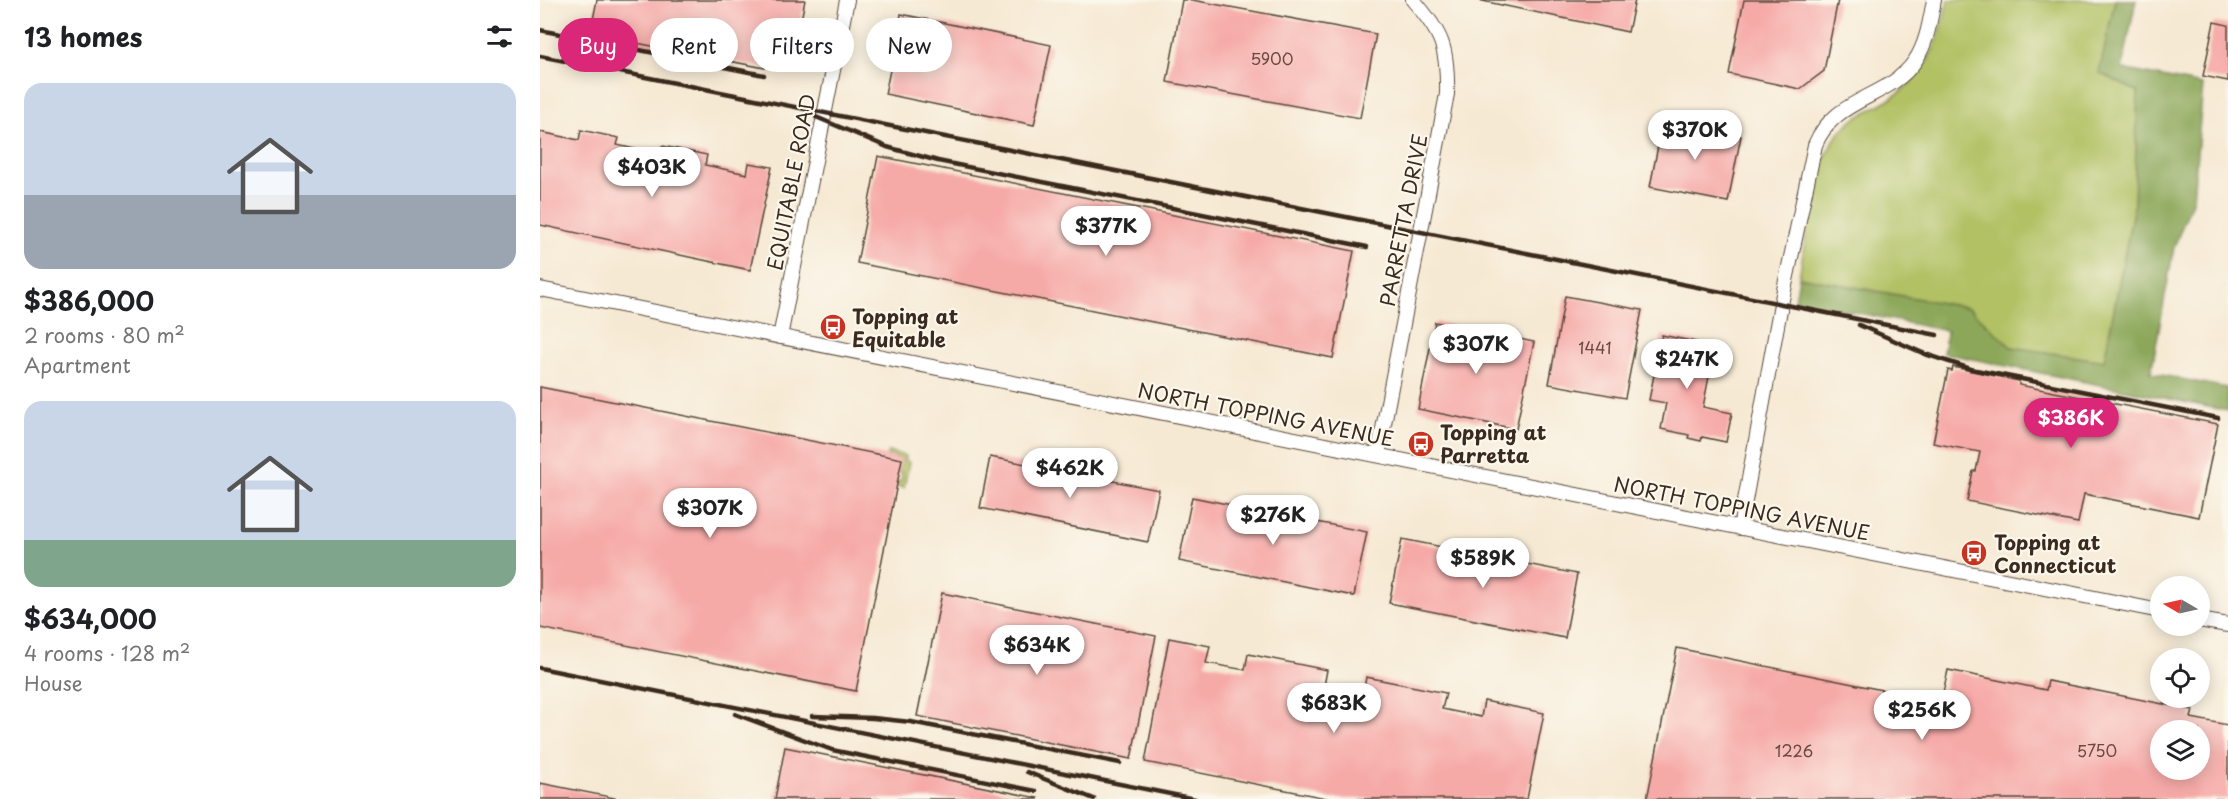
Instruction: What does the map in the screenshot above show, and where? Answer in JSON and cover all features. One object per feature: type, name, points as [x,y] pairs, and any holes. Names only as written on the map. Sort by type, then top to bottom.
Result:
[{"type":"street","name":"EQUITABLE ROAD","points":[[780,337],[847,0]]},
{"type":"street","name":"PARRETTA DRIVE","points":[[1378,455],[1447,94],[1448,65],[1443,43],[1434,23],[1413,0]]},
{"type":"street","points":[[1740,528],[1781,303],[1815,145],[1821,131],[1839,112],[1901,77],[1916,61],[1927,37],[1934,0]]},
{"type":"street","name":"NORTH TOPPING AVENUE","points":[[540,289],[2150,610]]},
{"type":"street","points":[[2210,622],[2228,626]]},
{"type":"green space","points":[[1948,0],[2115,0],[2100,73],[2138,92],[2134,206],[2104,361],[2011,347],[1969,308],[1799,277],[1811,204],[1828,151],[1837,136],[1849,123],[1893,97],[1905,88],[1924,67],[1941,29]]},
{"type":"green space","points":[[2115,0],[2136,0],[2122,69],[2203,85],[2193,199],[2174,247],[2151,373],[2228,388],[2228,411],[1943,353],[1947,331],[1795,300],[1799,277],[1969,308],[2011,347],[2104,361],[2134,206],[2138,92],[2099,73]]},
{"type":"green space","points":[[888,452],[906,456],[905,461],[909,462],[904,488],[897,486],[898,481],[901,481],[902,473],[899,472],[902,459],[887,456]]},
{"type":"building","points":[[597,0],[805,0],[801,18],[750,18],[750,65],[738,63],[738,18],[650,18],[650,46],[638,43],[638,18],[593,18]]},
{"type":"building","points":[[1182,0],[1376,34],[1360,118],[1167,82]]},
{"type":"building","points":[[1478,0],[1635,0],[1628,32]]},
{"type":"building","points":[[1744,0],[1838,0],[1824,71],[1800,89],[1729,74]]},
{"type":"building","points":[[901,14],[920,18],[900,18]]},
{"type":"building","points":[[2214,22],[2228,25],[2228,81],[2203,76]]},
{"type":"building","points":[[952,25],[1051,45],[1034,125],[885,94],[890,72],[952,72]]},
{"type":"building","points":[[1663,120],[1741,136],[1728,202],[1650,187]]},
{"type":"building","points":[[581,130],[619,138],[617,145],[660,155],[662,146],[707,155],[705,165],[747,174],[749,163],[772,167],[750,270],[540,225],[540,132],[579,140]]},
{"type":"building","points":[[878,156],[1354,251],[1333,358],[857,263]]},
{"type":"building","points":[[1565,296],[1642,310],[1625,398],[1549,384]]},
{"type":"building","points":[[1435,322],[1534,342],[1516,429],[1418,409]]},
{"type":"building","points":[[1662,335],[1715,346],[1703,407],[1732,413],[1726,442],[1702,437],[1701,441],[1688,438],[1689,435],[1661,429],[1666,403],[1649,400]]},
{"type":"building","points":[[1953,367],[2019,381],[2019,385],[2218,424],[2199,517],[2084,494],[2078,523],[1967,501],[1973,471],[1976,471],[1980,452],[1933,443],[1948,370],[1952,371]]},
{"type":"building","points":[[540,387],[902,459],[856,691],[540,628]]},
{"type":"building","points":[[990,457],[1159,490],[1148,542],[980,508]]},
{"type":"building","points":[[1192,497],[1367,532],[1354,596],[1179,561]]},
{"type":"building","points":[[1402,539],[1577,574],[1565,638],[1389,603]]},
{"type":"building","points":[[942,593],[1156,636],[1131,759],[917,716]]},
{"type":"building","points":[[1169,638],[1210,646],[1206,663],[1245,670],[1248,654],[1327,670],[1324,686],[1363,694],[1366,677],[1446,693],[1442,709],[1481,717],[1484,701],[1544,713],[1527,799],[1331,799],[1145,762]]},
{"type":"building","points":[[1677,648],[1941,702],[1948,670],[2046,690],[2048,681],[2150,701],[2150,708],[2193,710],[2191,718],[2202,720],[2150,720],[2150,780],[2210,780],[2210,722],[2228,725],[2228,799],[1647,799]]},
{"type":"building","points":[[785,747],[1038,798],[1038,799],[775,799]]},
{"type":"building","points":[[540,783],[615,798],[615,799],[540,799]]},
{"type":"railway","points":[[540,30],[764,75]]},
{"type":"railway","points":[[540,56],[1937,335]]},
{"type":"railway","points":[[816,117],[887,147],[938,161],[1367,247]]},
{"type":"railway","points":[[1859,325],[1925,354],[1971,369],[2218,418]]},
{"type":"railway","points":[[540,668],[1195,799]]},
{"type":"railway","points":[[735,714],[832,750],[1036,791]]},
{"type":"railway","points":[[812,716],[911,722],[1120,763]]},
{"type":"railway","points":[[1027,772],[1094,799]]},
{"type":"place","name":"Topping at Equitable","points":[[833,327]]},
{"type":"place","name":"Topping at Parretta","points":[[1421,444]]},
{"type":"place","name":"Topping at Connecticut","points":[[1974,553]]}]
